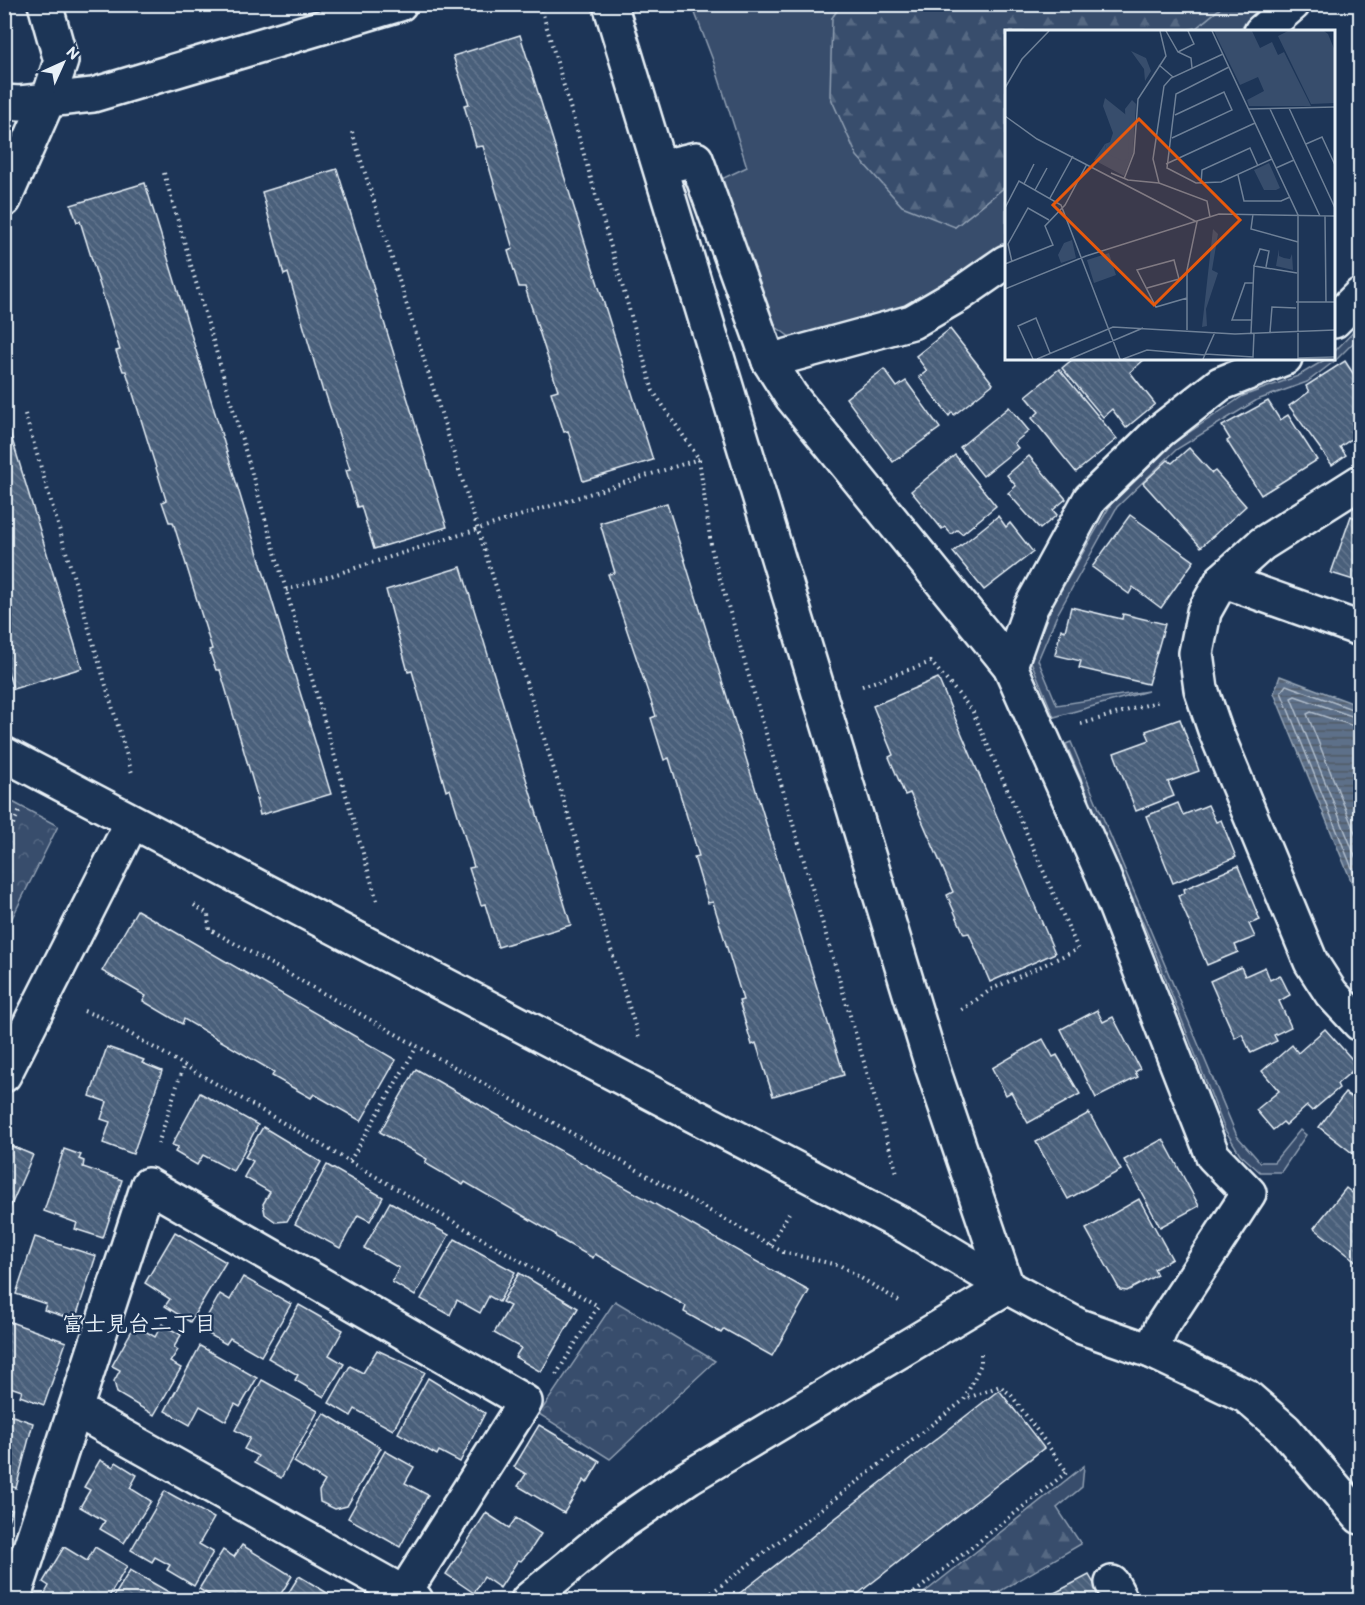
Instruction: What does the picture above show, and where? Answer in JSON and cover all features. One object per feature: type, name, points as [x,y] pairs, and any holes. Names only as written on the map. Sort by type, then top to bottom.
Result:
[{"type":"street","points":[[4,200],[48,100],[61,61],[45,4]]},
{"type":"street","points":[[4,102],[20,103],[93,95],[400,4]]},
{"type":"street","points":[[610,4],[924,1036],[1007,1287]]},
{"type":"street","points":[[1263,30],[1293,4]]},
{"type":"street","points":[[661,167],[696,159],[769,361],[791,396],[1010,666],[1103,874],[1213,1156],[1249,1193],[1162,1326],[1151,1351]]},
{"type":"street","points":[[769,361],[912,322],[960,294],[1005,262]]},
{"type":"street","points":[[1335,320],[1360,295]]},
{"type":"street","points":[[1010,666],[1031,607],[1090,499],[1160,431],[1220,384],[1280,360]]},
{"type":"street","points":[[1356,1013],[1331,993],[1311,962],[1215,730],[1201,689],[1196,653],[1204,612],[1222,580],[1263,544],[1360,482]]},
{"type":"street","points":[[1222,580],[1360,629]]},
{"type":"street","points":[[4,754],[909,1228],[1007,1287],[1079,1326],[1151,1351],[1246,1396],[1285,1430],[1360,1517]]},
{"type":"street","points":[[4,1075],[132,822]]},
{"type":"street","points":[[13,1600],[148,1185],[525,1402],[410,1597],[76,1410]]},
{"type":"street","points":[[528,1600],[619,1525],[689,1477],[1007,1287]]},
{"type":"path","points":[[540,4],[653,392],[699,459],[712,552],[900,1180]]},
{"type":"path","points":[[352,132],[641,1045]]},
{"type":"path","points":[[164,173],[379,906]]},
{"type":"path","points":[[25,414],[133,778]]},
{"type":"path","points":[[286,590],[699,459]]},
{"type":"path","points":[[821,700],[931,662],[972,710],[1078,949],[992,989],[924,1036]]},
{"type":"path","points":[[1040,736],[1201,689]]},
{"type":"path","points":[[189,902],[208,914],[209,929],[416,1048],[783,1252],[841,1266],[942,1326]]},
{"type":"path","points":[[44,996],[103,1018],[598,1306],[546,1391],[525,1402]]},
{"type":"path","points":[[350,1161],[416,1048]]},
{"type":"path","points":[[148,1185],[151,1165],[184,1064]]},
{"type":"path","points":[[770,1245],[790,1210]]},
{"type":"path","points":[[964,1400],[981,1364],[981,1346]]},
{"type":"path","points":[[702,1600],[964,1400],[1000,1386],[1012,1396],[1067,1472],[905,1600]]},
{"type":"green space","points":[[841,4],[1224,5],[1196,28],[1187,30],[1005,30],[1005,187],[955,227],[902,206],[857,156],[830,96],[832,18]]},
{"type":"green space","points":[[692,5],[841,5],[832,18],[955,227],[1005,187],[1005,244],[905,307],[790,337],[776,327],[715,182],[747,167],[714,63]]},
{"type":"green space","points":[[1224,5],[1269,5],[1238,30],[1190,30],[1196,28]]},
{"type":"green space","points":[[1360,325],[1360,336],[1336,360],[1307,382],[1257,400],[1177,449],[1117,507],[1057,615],[1038,660],[1057,705],[1148,691],[1054,717],[1030,659],[1052,606],[1111,504],[1175,442],[1243,396],[1298,376],[1324,360],[1335,360],[1335,351]]},
{"type":"green space","points":[[1071,742],[1237,1136],[1260,1162],[1274,1162],[1300,1130],[1306,1135],[1281,1172],[1260,1172],[1240,1154],[1225,1130],[1152,944],[1066,744]]},
{"type":"green space","points":[[5,798],[58,826],[5,932]]},
{"type":"green space","points":[[615,1301],[715,1361],[610,1459],[539,1414]]},
{"type":"green space","points":[[1084,1466],[1082,1487],[1057,1508],[1081,1544],[985,1600],[915,1600]]},
{"type":"water","points":[[1280,676],[1360,706],[1360,895],[1357,895],[1274,693]]},
{"type":"building","points":[[520,35],[653,460],[583,481],[568,431],[564,432],[551,392],[558,390],[525,287],[519,287],[508,251],[513,249],[483,146],[476,147],[464,105],[469,104],[453,56]]},
{"type":"building","points":[[337,169],[447,527],[374,549],[361,506],[357,507],[346,470],[350,469],[325,392],[323,392],[288,273],[284,275],[262,192]]},
{"type":"building","points":[[145,183],[331,794],[260,815],[256,799],[258,799],[220,670],[216,670],[209,650],[212,649],[173,522],[169,522],[162,502],[166,500],[126,371],[123,371],[116,351],[120,350],[80,221],[77,222],[71,205]]},
{"type":"building","points":[[950,329],[993,384],[954,415],[952,412],[949,416],[919,377],[927,371],[916,356]]},
{"type":"building","points":[[1360,349],[1360,361],[1355,352]]},
{"type":"building","points":[[1072,360],[1144,360],[1130,372],[1155,404],[1126,428],[1112,409],[1103,417],[1062,368]]},
{"type":"building","points":[[1345,361],[1360,384],[1360,433],[1340,447],[1346,455],[1332,465],[1289,406],[1309,392],[1306,386]]},
{"type":"building","points":[[884,369],[897,387],[906,381],[940,428],[893,462],[846,398]]},
{"type":"building","points":[[1059,369],[1117,439],[1076,472],[1032,418],[1039,412],[1026,396]]},
{"type":"building","points":[[1268,401],[1280,420],[1288,415],[1317,460],[1261,495],[1227,441],[1230,439],[1222,426]]},
{"type":"building","points":[[1009,407],[1029,431],[1014,443],[1018,448],[983,476],[960,447]]},
{"type":"building","points":[[8,426],[82,668],[13,689],[4,659],[4,427]]},
{"type":"building","points":[[1189,448],[1212,473],[1215,471],[1246,506],[1201,547],[1143,483],[1168,460],[1172,463]]},
{"type":"building","points":[[955,455],[996,506],[962,534],[957,530],[951,534],[945,527],[942,529],[911,491]]},
{"type":"building","points":[[1029,456],[1066,499],[1053,510],[1057,515],[1040,529],[1008,493],[1016,486],[1007,475]]},
{"type":"building","points":[[667,503],[844,1075],[773,1096],[756,1043],[752,1045],[739,1001],[743,1000],[713,902],[708,903],[694,857],[699,856],[669,758],[664,760],[651,718],[656,716],[608,574],[615,573],[600,523]]},
{"type":"building","points":[[1130,515],[1194,561],[1161,608],[1133,587],[1129,594],[1092,567]]},
{"type":"building","points":[[998,516],[1006,527],[1010,523],[1033,552],[984,590],[953,552]]},
{"type":"building","points":[[1351,516],[1360,520],[1360,582],[1331,573]]},
{"type":"building","points":[[461,567],[571,925],[498,947],[485,904],[481,905],[469,868],[474,867],[450,789],[446,791],[412,671],[408,672],[386,590]]},
{"type":"building","points":[[1071,607],[1122,619],[1123,614],[1165,624],[1148,684],[1079,668],[1081,661],[1055,655],[1061,629],[1065,631]]},
{"type":"building","points":[[938,678],[1055,953],[990,982],[969,933],[964,934],[947,895],[953,892],[910,793],[905,795],[889,757],[893,755],[873,706]]},
{"type":"building","points":[[1180,719],[1199,771],[1168,782],[1174,796],[1136,811],[1114,753],[1150,740],[1146,731]]},
{"type":"building","points":[[1178,803],[1183,815],[1208,805],[1216,822],[1221,820],[1236,857],[1173,883],[1146,816]]},
{"type":"building","points":[[1238,866],[1260,920],[1249,924],[1255,937],[1235,945],[1238,952],[1207,965],[1178,896],[1185,893],[1184,889]]},
{"type":"building","points":[[137,910],[396,1060],[361,1121],[314,1094],[311,1098],[272,1076],[274,1072],[184,1019],[182,1024],[143,1001],[146,996],[102,971]]},
{"type":"building","points":[[1241,967],[1245,976],[1265,967],[1270,980],[1280,975],[1290,995],[1279,1001],[1291,1027],[1274,1035],[1277,1041],[1251,1053],[1242,1034],[1235,1038],[1210,981]]},
{"type":"building","points":[[1097,1010],[1103,1022],[1113,1017],[1140,1069],[1135,1072],[1138,1077],[1096,1098],[1061,1029]]},
{"type":"building","points":[[1325,1029],[1358,1066],[1337,1084],[1339,1088],[1312,1111],[1307,1106],[1286,1125],[1283,1122],[1273,1130],[1256,1110],[1279,1091],[1262,1071],[1292,1045],[1298,1053]]},
{"type":"building","points":[[1043,1039],[1053,1057],[1057,1055],[1080,1094],[1028,1123],[1011,1092],[1006,1095],[992,1068]]},
{"type":"building","points":[[107,1047],[144,1060],[142,1063],[162,1071],[133,1154],[103,1143],[110,1122],[101,1119],[107,1102],[90,1096]]},
{"type":"building","points":[[416,1069],[809,1291],[772,1356],[724,1329],[721,1333],[684,1312],[686,1306],[595,1254],[593,1258],[465,1182],[463,1185],[425,1163],[427,1159],[380,1132]]},
{"type":"building","points":[[200,1093],[258,1125],[233,1171],[203,1155],[197,1165],[175,1152],[178,1147],[172,1145]]},
{"type":"building","points":[[1345,1093],[1359,1102],[1360,1100],[1360,1159],[1319,1127]]},
{"type":"building","points":[[1089,1113],[1121,1170],[1068,1199],[1036,1142]]},
{"type":"building","points":[[263,1127],[321,1162],[287,1221],[276,1222],[265,1214],[263,1204],[270,1192],[244,1177],[253,1161],[245,1157]]},
{"type":"building","points":[[1163,1139],[1199,1206],[1160,1227],[1124,1160]]},
{"type":"building","points":[[4,1143],[33,1155],[6,1217],[4,1216]]},
{"type":"building","points":[[64,1149],[81,1155],[79,1159],[84,1161],[83,1167],[122,1180],[103,1238],[75,1229],[77,1223],[44,1211]]},
{"type":"building","points":[[327,1165],[383,1197],[370,1221],[358,1215],[340,1248],[295,1224]]},
{"type":"building","points":[[1346,1188],[1360,1199],[1358,1263],[1314,1228]]},
{"type":"building","points":[[1139,1199],[1172,1259],[1154,1269],[1157,1275],[1127,1291],[1120,1290],[1086,1229]]},
{"type":"building","points":[[390,1202],[449,1235],[415,1296],[392,1282],[399,1268],[364,1248]]},
{"type":"building","points":[[175,1232],[226,1262],[190,1322],[165,1306],[170,1299],[145,1283]]},
{"type":"building","points":[[35,1237],[96,1256],[75,1320],[44,1310],[46,1304],[16,1294]]},
{"type":"building","points":[[455,1239],[515,1272],[499,1302],[489,1296],[480,1313],[457,1300],[450,1315],[421,1299]]},
{"type":"building","points":[[519,1273],[578,1308],[541,1372],[515,1357],[521,1348],[494,1333],[510,1306],[502,1302]]},
{"type":"building","points":[[243,1277],[291,1304],[261,1356],[230,1338],[226,1344],[200,1329],[220,1294],[230,1300]]},
{"type":"building","points":[[299,1305],[343,1330],[329,1355],[344,1364],[324,1397],[295,1380],[298,1375],[268,1358]]},
{"type":"building","points":[[5,1320],[66,1342],[44,1405],[20,1396],[22,1391],[4,1385]]},
{"type":"building","points":[[162,1324],[181,1335],[174,1347],[178,1350],[170,1362],[181,1368],[154,1415],[117,1393],[114,1381],[120,1370],[112,1366],[135,1325],[155,1337]]},
{"type":"building","points":[[200,1346],[257,1378],[240,1407],[235,1404],[226,1421],[200,1406],[190,1425],[165,1411]]},
{"type":"building","points":[[377,1350],[425,1372],[393,1430],[355,1409],[351,1416],[329,1403],[350,1366],[363,1373]]},
{"type":"building","points":[[428,1378],[485,1413],[460,1462],[439,1451],[437,1455],[398,1433]]},
{"type":"building","points":[[262,1380],[318,1411],[281,1478],[254,1463],[258,1456],[244,1449],[250,1438],[235,1430]]},
{"type":"building","points":[[999,1390],[1044,1448],[850,1600],[731,1600]]},
{"type":"building","points":[[4,1413],[33,1423],[16,1488],[4,1484]]},
{"type":"building","points":[[324,1413],[381,1448],[347,1506],[335,1509],[320,1502],[319,1491],[325,1481],[294,1462]]},
{"type":"building","points":[[539,1425],[600,1461],[587,1483],[584,1480],[564,1513],[518,1486],[526,1474],[514,1467]]},
{"type":"building","points":[[385,1451],[414,1467],[405,1483],[428,1495],[400,1547],[348,1518]]},
{"type":"building","points":[[100,1460],[113,1467],[116,1462],[137,1475],[130,1488],[151,1501],[124,1543],[100,1529],[105,1521],[80,1507],[90,1490],[84,1487]]},
{"type":"building","points":[[165,1491],[214,1518],[199,1544],[213,1552],[194,1586],[167,1570],[170,1565],[155,1557],[152,1562],[131,1550]]},
{"type":"building","points":[[4,1508],[12,1510],[4,1531]]},
{"type":"building","points":[[486,1513],[509,1528],[516,1518],[541,1534],[530,1551],[521,1561],[518,1560],[500,1588],[484,1577],[474,1593],[446,1574]]},
{"type":"building","points":[[242,1545],[292,1576],[277,1600],[217,1600],[199,1589],[223,1550],[234,1557]]},
{"type":"building","points":[[64,1547],[87,1561],[95,1547],[127,1566],[107,1600],[41,1600],[49,1586],[43,1582]]},
{"type":"building","points":[[130,1570],[181,1599],[181,1600],[112,1600]]},
{"type":"building","points":[[1089,1575],[1103,1600],[1041,1600]]},
{"type":"building","points":[[299,1576],[339,1600],[284,1600]]},
{"type":"district","name":"富士見台二丁目","points":[[139,1323]]}]
